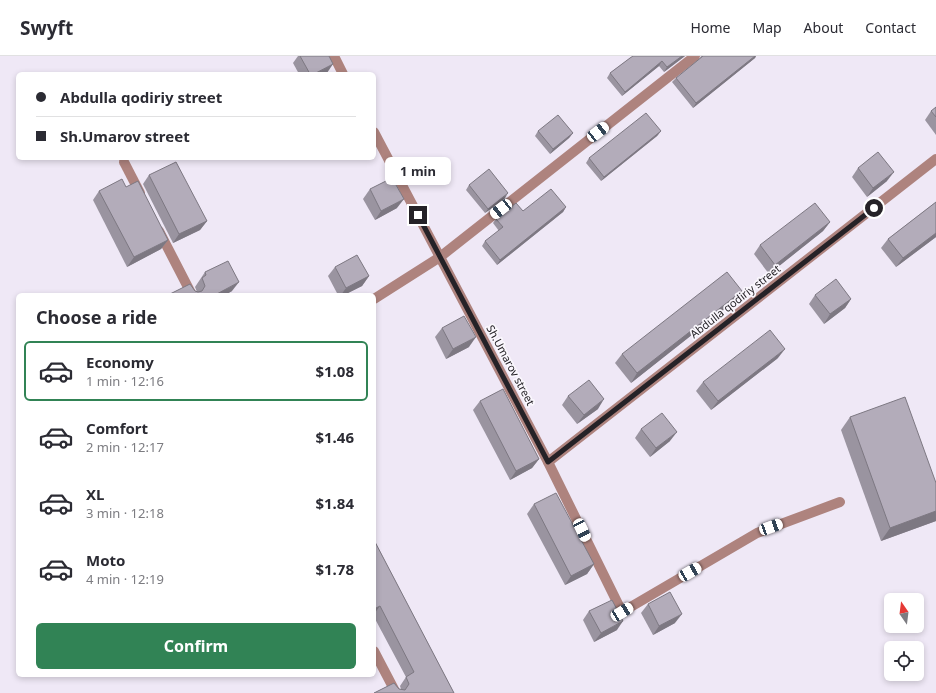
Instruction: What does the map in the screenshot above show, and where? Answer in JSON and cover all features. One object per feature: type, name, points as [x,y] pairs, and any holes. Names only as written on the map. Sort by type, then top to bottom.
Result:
[{"type":"street","points":[[334,56],[342,72]]},
{"type":"street","points":[[376,297],[440,257],[695,56]]},
{"type":"street","name":"Sh.Umarov street","points":[[376,136],[548,462],[622,612],[757,532],[840,502]]},
{"type":"street","name":"Abdulla qodiriy street","points":[[548,462],[936,159]]},
{"type":"street","points":[[124,162],[145,204]]},
{"type":"street","points":[[156,225],[191,293]]},
{"type":"street","points":[[376,655],[396,693]]},
{"type":"building","points":[[300,56],[329,56],[333,64],[318,72],[309,72]]},
{"type":"building","points":[[633,56],[682,56],[667,67],[662,61],[625,92],[610,73]]},
{"type":"building","points":[[703,56],[755,56],[696,103],[676,78]]},
{"type":"building","points":[[936,107],[936,117],[931,111]]},
{"type":"building","points":[[646,113],[661,131],[604,177],[589,158]]},
{"type":"building","points":[[558,115],[573,133],[553,149],[538,131]]},
{"type":"building","points":[[878,152],[894,172],[873,188],[858,168]]},
{"type":"building","points":[[176,162],[207,221],[179,234],[149,175]]},
{"type":"building","points":[[489,169],[508,193],[488,209],[469,185]]},
{"type":"building","points":[[392,178],[404,199],[381,211],[370,189]]},
{"type":"building","points":[[122,179],[126,187],[138,181],[168,240],[134,257],[99,191]]},
{"type":"building","points":[[551,189],[566,207],[500,260],[485,241],[503,227],[496,219],[516,203],[523,211]]},
{"type":"building","points":[[936,202],[936,233],[903,258],[888,239]]},
{"type":"building","points":[[815,203],[830,222],[775,265],[760,245]]},
{"type":"building","points":[[357,255],[369,276],[346,288],[335,267]]},
{"type":"building","points":[[228,261],[239,282],[219,293],[172,293],[190,284],[195,291],[202,291],[205,286],[202,278],[206,275],[205,272]]},
{"type":"building","points":[[727,272],[742,291],[637,373],[622,354]]},
{"type":"building","points":[[836,279],[851,299],[830,314],[815,295]]},
{"type":"building","points":[[464,316],[476,337],[453,349],[442,328]]},
{"type":"building","points":[[770,330],[785,349],[718,401],[703,382]]},
{"type":"building","points":[[589,380],[604,399],[584,415],[568,396]]},
{"type":"building","points":[[503,389],[539,459],[516,471],[480,401]]},
{"type":"building","points":[[905,397],[936,483],[936,511],[890,528],[850,417]]},
{"type":"building","points":[[662,413],[677,432],[656,448],[641,429]]},
{"type":"building","points":[[556,493],[594,564],[571,576],[534,504]]},
{"type":"building","points":[[376,544],[454,693],[374,693],[394,683],[399,689],[405,690],[409,684],[406,677],[414,672],[380,606],[376,608]]},
{"type":"building","points":[[670,592],[682,614],[659,626],[648,604]]},
{"type":"building","points":[[612,600],[623,621],[601,633],[589,611]]},
{"type":"route","points":[[418,215],[548,462],[874,208]]}]
